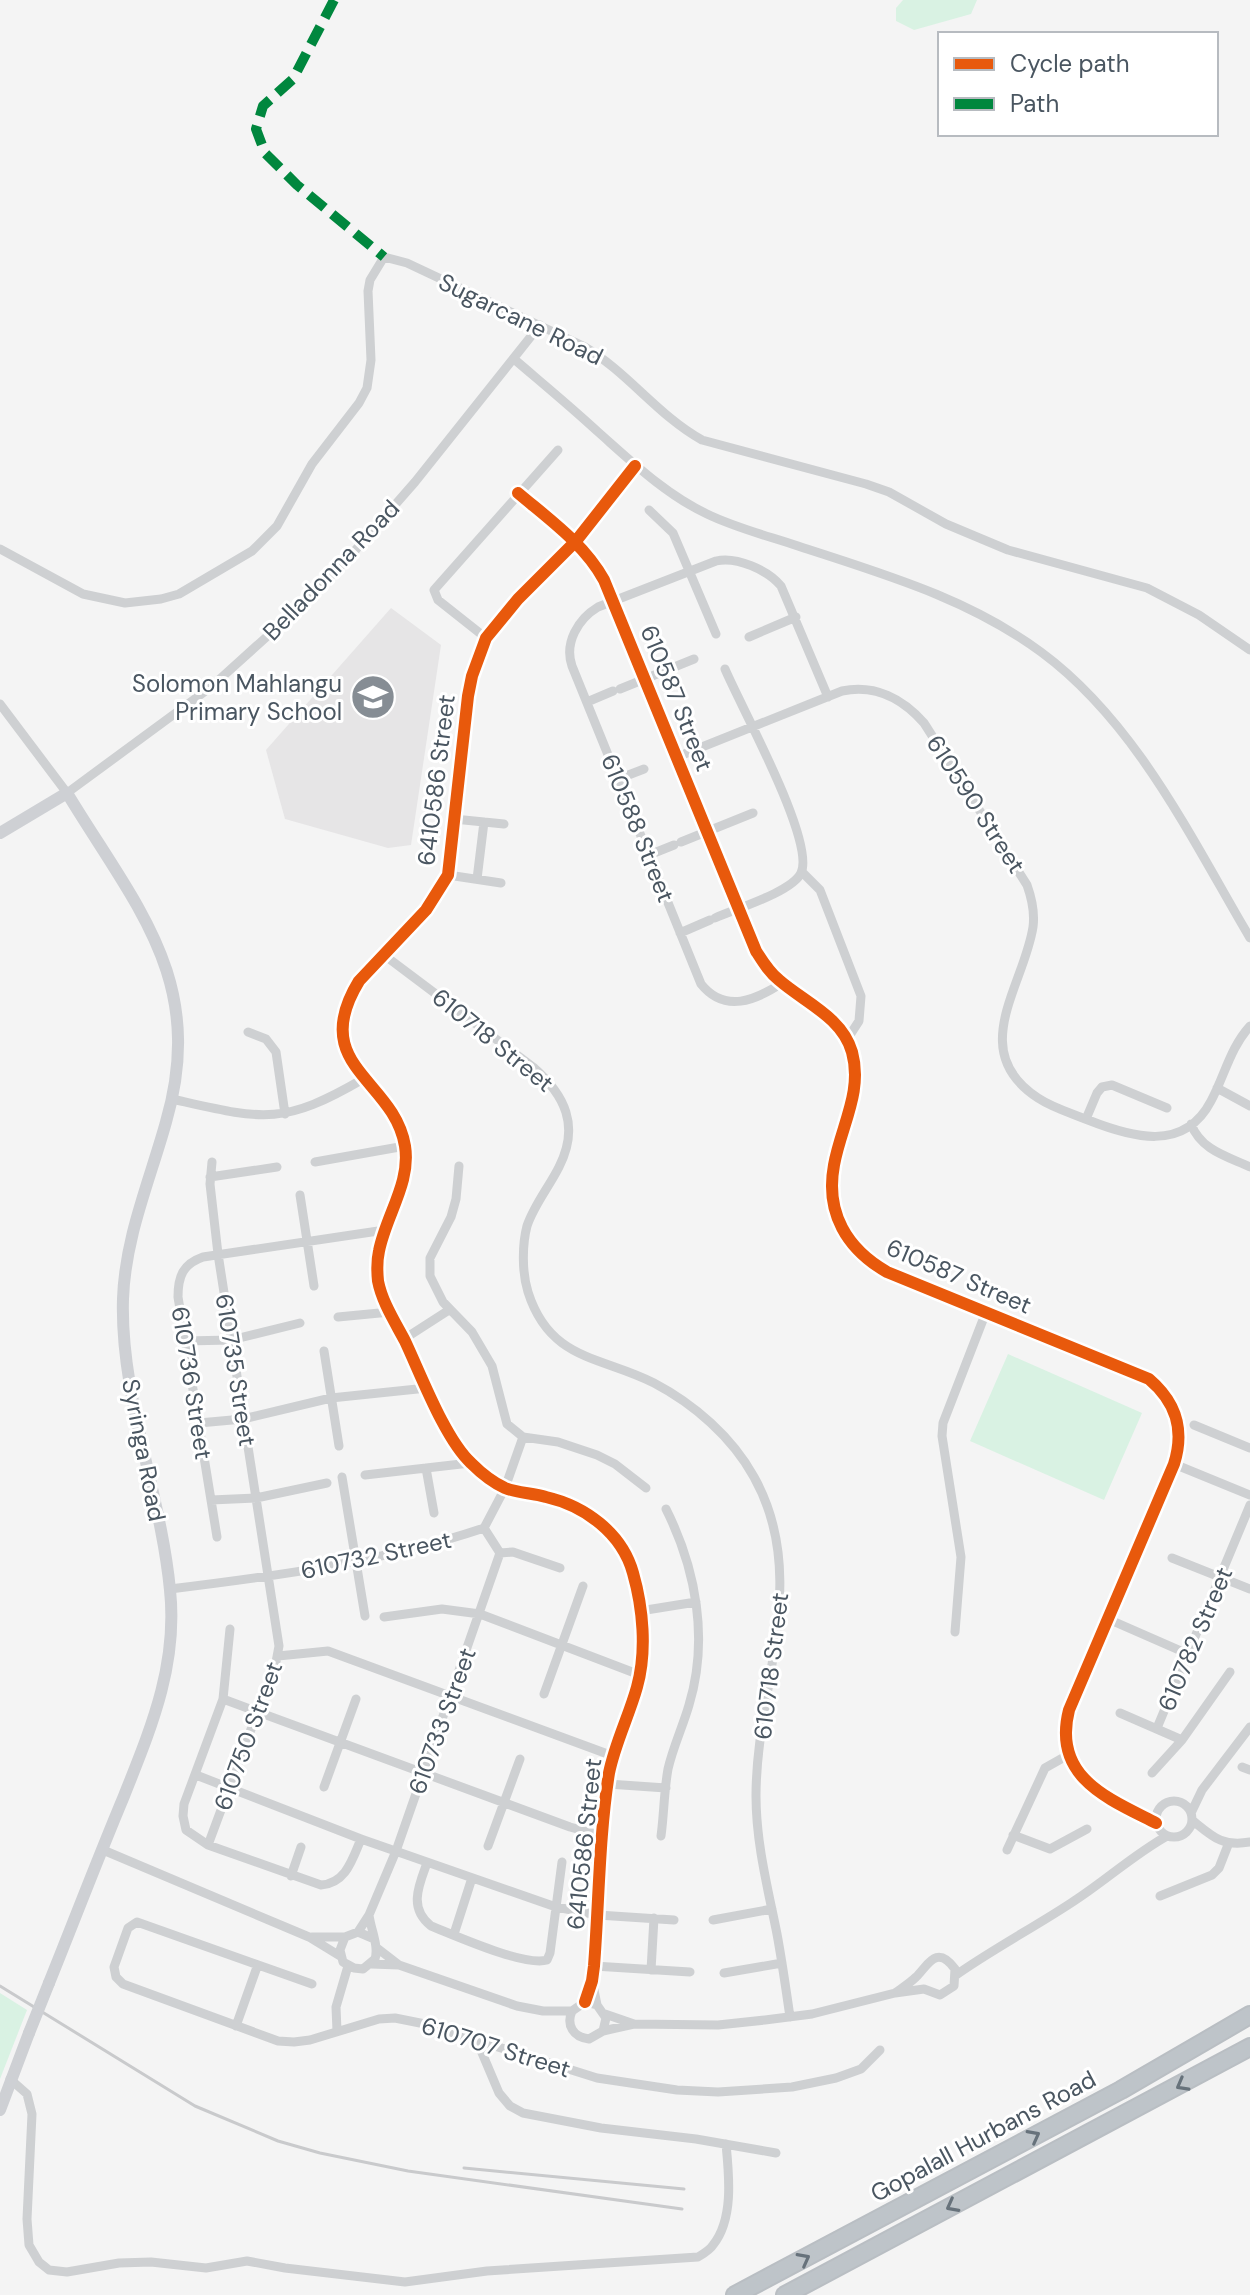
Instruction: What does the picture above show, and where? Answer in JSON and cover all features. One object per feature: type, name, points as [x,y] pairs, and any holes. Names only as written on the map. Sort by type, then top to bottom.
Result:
[{"type":"highway","name":"Gopalall Hurbans Road","points":[[735,2295],[1121,2090],[1250,2015]]},
{"type":"highway","name":"Gopalall Hurbans Road","points":[[785,2295],[1250,2047]]},
{"type":"street","name":"Sugarcane Road","points":[[0,549],[83,594],[125,603],[179,594],[252,551],[277,526],[312,464],[367,388],[371,360],[368,291],[370,280],[384,257],[407,263],[609,361],[684,430],[702,440],[866,484],[901,498],[946,524],[1008,550],[1147,588],[1199,615],[1250,650]]},
{"type":"street","name":"Belladonna Road","points":[[0,833],[67,793],[211,687],[293,613],[345,562],[415,482],[540,325]]},
{"type":"street","points":[[514,359],[635,466],[706,513],[951,599],[987,616],[1042,653],[1101,708],[1133,749],[1177,813],[1250,938]]},
{"type":"street","points":[[486,638],[438,600],[434,590],[558,450]]},
{"type":"street","name":"6410586 Street","points":[[592,1981],[608,1784],[613,1756],[640,1675],[640,1611],[629,1561],[621,1547],[598,1522],[575,1506],[505,1488],[470,1463],[458,1447],[390,1312],[378,1281],[379,1250],[406,1170],[405,1146],[395,1116],[363,1079],[348,1054],[344,1024],[351,994],[359,981],[426,910],[448,875],[468,696],[486,638],[518,599],[576,541],[635,466]]},
{"type":"street","name":"610587 Street","points":[[518,493],[576,541],[594,563],[613,602],[756,951],[766,968],[827,1016],[848,1038],[856,1071],[855,1091],[834,1165],[832,1191],[837,1217],[849,1241],[866,1261],[887,1272],[1149,1379],[1162,1390],[1178,1421],[1179,1448],[1174,1464],[1069,1710],[1065,1725],[1068,1755]]},
{"type":"street","points":[[649,510],[673,533],[716,634]]},
{"type":"street","name":"610588 Street","points":[[782,983],[747,1002],[735,1003],[706,991],[701,984],[569,658],[571,642],[581,620],[598,607],[723,559],[739,562],[777,581],[786,594],[828,697]]},
{"type":"street","points":[[749,637],[796,617]]},
{"type":"street","points":[[645,679],[694,659]]},
{"type":"street","points":[[725,669],[760,740],[796,827],[802,844],[802,872],[820,890],[861,996],[859,1021],[848,1038]]},
{"type":"street","name":"610587 Street","points":[[587,702],[645,679]]},
{"type":"street","name":"610590 Street","points":[[677,757],[854,688],[875,690],[900,700],[924,723],[1027,885],[1033,918],[1029,941],[1005,1013],[1002,1042],[1019,1082],[1035,1097],[1119,1132],[1143,1137],[1170,1134],[1191,1124]]},
{"type":"street","points":[[0,704],[67,793]]},
{"type":"street","points":[[618,779],[644,769]]},
{"type":"street","name":"Syringa Road","points":[[0,2110],[154,1722],[172,1635],[170,1589],[127,1361],[123,1301],[131,1236],[172,1099],[178,1066],[177,1014],[164,959],[152,931],[67,793]]},
{"type":"street","points":[[649,855],[753,813]]},
{"type":"street","points":[[454,819],[504,824]]},
{"type":"street","points":[[477,879],[484,822]]},
{"type":"street","points":[[680,933],[782,890],[802,872]]},
{"type":"street","points":[[448,875],[501,883]]},
{"type":"street","name":"610718 Street","points":[[384,955],[533,1067],[549,1081],[563,1102],[569,1130],[565,1153],[528,1226],[525,1245],[527,1288],[542,1321],[555,1338],[581,1356],[655,1384],[717,1428],[752,1473],[771,1512],[778,1540],[782,1595],[756,1795],[762,1858],[790,2017]]},
{"type":"street","points":[[1250,1026],[1235,1045],[1210,1103],[1191,1124],[1204,1145],[1250,1167]]},
{"type":"street","points":[[248,1032],[266,1039],[276,1052],[285,1114]]},
{"type":"street","points":[[172,1099],[245,1115],[270,1116],[323,1102],[363,1079]]},
{"type":"street","points":[[1086,1119],[1097,1093],[1102,1087],[1112,1085],[1167,1108]]},
{"type":"street","points":[[1217,1088],[1250,1106]]},
{"type":"street","points":[[315,1162],[405,1146]]},
{"type":"street","name":"610735 Street","points":[[212,1162],[210,1177],[218,1254],[269,1577]]},
{"type":"street","points":[[459,1166],[451,1217],[434,1247],[429,1266],[434,1286],[449,1310],[472,1332],[481,1346],[498,1384],[504,1417],[513,1431],[523,1437],[558,1442],[597,1455],[615,1464],[646,1488]]},
{"type":"street","points":[[210,1177],[277,1167]]},
{"type":"street","points":[[300,1195],[314,1286]]},
{"type":"street","points":[[218,1254],[385,1230]]},
{"type":"street","name":"610736 Street","points":[[217,1537],[178,1297],[181,1272],[190,1262],[218,1254]]},
{"type":"street","points":[[404,1339],[449,1310]]},
{"type":"street","points":[[338,1317],[390,1312]]},
{"type":"street","points":[[955,1632],[961,1557],[942,1436],[943,1423],[986,1312]]},
{"type":"street","points":[[185,1341],[231,1340],[300,1323]]},
{"type":"street","points":[[324,1351],[339,1446]]},
{"type":"street","points":[[199,1423],[243,1419],[331,1398],[427,1388]]},
{"type":"street","points":[[1194,1425],[1250,1448]]},
{"type":"street","name":"610732 Street","points":[[170,1589],[269,1577],[355,1561],[433,1545],[484,1528],[505,1488],[523,1437]]},
{"type":"street","points":[[365,1475],[470,1463]]},
{"type":"street","points":[[1174,1464],[1250,1495]]},
{"type":"street","points":[[426,1468],[434,1513]]},
{"type":"street","points":[[342,1477],[365,1616]]},
{"type":"street","points":[[211,1500],[256,1498],[327,1483]]},
{"type":"street","name":"610782 Street","points":[[1157,1728],[1250,1505]]},
{"type":"street","points":[[661,1836],[668,1770],[690,1703],[698,1644],[696,1602],[686,1552],[666,1509]]},
{"type":"street","points":[[484,1528],[500,1553],[513,1552],[560,1568]]},
{"type":"street","name":"610733 Street","points":[[358,1932],[369,1915],[396,1851],[500,1553]]},
{"type":"street","points":[[1172,1558],[1250,1589]]},
{"type":"street","name":"610750 Street","points":[[208,1845],[278,1656],[278,1633],[269,1577]]},
{"type":"street","points":[[544,1694],[583,1586]]},
{"type":"street","points":[[640,1611],[696,1602]]},
{"type":"street","points":[[384,1617],[442,1609],[480,1614],[640,1675]]},
{"type":"street","points":[[1108,1619],[1188,1654]]},
{"type":"street","points":[[230,1629],[223,1699],[184,1804],[186,1830],[208,1845],[321,1885],[339,1880],[348,1869],[361,1839]]},
{"type":"street","points":[[278,1656],[328,1651],[613,1756]]},
{"type":"street","points":[[1152,1773],[1182,1740],[1230,1672]]},
{"type":"street","points":[[223,1699],[570,1827],[602,1836]]},
{"type":"street","points":[[324,1787],[356,1699]]},
{"type":"street","points":[[1120,1713],[1182,1740]]},
{"type":"street","points":[[1186,1833],[1202,1790],[1250,1727]]},
{"type":"street","points":[[1007,1850],[1045,1768],[1068,1755],[1076,1771],[1089,1785],[1157,1826],[1167,1836]]},
{"type":"street","points":[[488,1846],[520,1759]]},
{"type":"street","points":[[196,1775],[361,1839],[556,1907],[598,1915],[674,1920]]},
{"type":"street","points":[[608,1784],[666,1788]]},
{"type":"street","points":[[1143,1849],[1157,1826],[1158,1811],[1166,1803],[1178,1802],[1202,1790]]},
{"type":"street","points":[[1178,1802],[1210,1835],[1228,1845],[1250,1842]]},
{"type":"street","points":[[1134,1812],[1158,1811]]},
{"type":"street","points":[[1013,1835],[1050,1849],[1087,1829]]},
{"type":"street","points":[[956,1975],[1081,1896],[1143,1849],[1167,1836],[1179,1837],[1186,1833],[1210,1835]]},
{"type":"street","points":[[1160,1896],[1212,1875],[1219,1868],[1228,1845]]},
{"type":"street","points":[[291,1876],[301,1847]]},
{"type":"street","points":[[103,1850],[309,1937],[340,1956],[348,1966]]},
{"type":"street","points":[[427,1863],[417,1891],[420,1915],[431,1926],[515,1957],[544,1961],[550,1953],[562,1862]]},
{"type":"street","points":[[454,1934],[472,1878]]},
{"type":"street","points":[[713,1920],[772,1909]]},
{"type":"street","points":[[369,1915],[372,1938],[377,1948],[399,1965],[487,1997],[543,2011],[572,2011],[585,2002],[592,1981]]},
{"type":"street","points":[[651,1970],[654,1918]]},
{"type":"street","name":"610707 Street","points":[[257,1967],[137,1922],[128,1928],[114,1967],[116,1977],[123,1984],[278,2041],[294,2042],[379,2019],[395,2018],[597,2078],[677,2090],[718,2092],[792,2087],[861,2069],[880,2050]]},
{"type":"street","points":[[309,1937],[345,1937],[358,1932],[372,1938]]},
{"type":"street","points":[[340,1956],[345,1937]]},
{"type":"street","points":[[344,1985],[367,1966],[377,1948]]},
{"type":"street","points":[[895,1993],[935,1958],[951,1964],[980,1958]]},
{"type":"street","points":[[724,1973],[782,1963]]},
{"type":"street","points":[[543,2011],[571,2028],[578,2036],[589,2039],[603,2031],[634,2024],[718,2025],[790,2017],[895,1993],[924,1989],[934,1995],[945,1994],[954,1986],[956,1975],[951,1964]]},
{"type":"street","points":[[348,1966],[399,1965]]},
{"type":"street","points":[[337,2031],[336,2007],[348,1966]]},
{"type":"street","points":[[594,1966],[690,1972]]},
{"type":"street","points":[[236,2026],[257,1967],[312,1984]]},
{"type":"street","points":[[920,1974],[924,1989]]},
{"type":"street","points":[[592,1981],[597,2005],[605,2014],[634,2024]]},
{"type":"street","points":[[585,2002],[597,2005]]},
{"type":"street","points":[[571,2028],[569,2019],[572,2011]]},
{"type":"street","points":[[603,2031],[605,2014]]},
{"type":"street","points":[[477,2041],[499,2093],[510,2106],[523,2113],[601,2128],[776,2153]]},
{"type":"street","points":[[10,2079],[27,2094],[32,2114],[27,2219],[29,2245],[39,2262],[49,2270],[67,2272],[119,2263],[151,2262],[199,2268],[247,2261],[405,2282],[487,2271],[698,2257],[713,2246],[722,2228],[729,2173],[726,2144]]},
{"type":"shaded area","name":"Solomon Mahlangu Primary School","points":[[391,608],[441,645],[411,845],[388,848],[285,819],[266,750]]},
{"type":"green space","points":[[903,0],[977,0],[971,14],[914,30],[896,21],[896,8]]},
{"type":"green space","points":[[1008,1354],[1142,1413],[1104,1500],[970,1441]]},
{"type":"green space","points":[[0,1993],[27,2010],[0,2079]]},
{"type":"railway","points":[[0,1986],[195,2106],[278,2141],[408,2171],[682,2209]]},
{"type":"railway","points":[[464,2168],[684,2189]]},
{"type":"marked path","points":[[334,0],[293,79],[263,106],[256,129],[265,153],[297,185],[384,257]]},
{"type":"cycle path","points":[[585,2002],[594,1966],[609,1773],[637,1687],[642,1659],[641,1615],[633,1573],[620,1546],[600,1523],[560,1501],[510,1490],[496,1483],[461,1452],[443,1423],[378,1281],[379,1251],[401,1186],[405,1146],[398,1123],[348,1053],[343,1033],[346,1010],[359,981],[426,910],[448,875],[468,696],[486,638],[518,599],[576,541],[635,466]]},
{"type":"cycle path","points":[[518,493],[587,555],[604,580],[756,951],[775,977],[821,1011],[847,1040],[855,1067],[855,1081],[832,1182],[836,1214],[850,1241],[887,1272],[1149,1379],[1172,1407],[1179,1439],[1174,1464],[1069,1710],[1066,1733],[1076,1769],[1088,1782],[1102,1794],[1156,1823]]},
{"type":"place","name":"Solomon Mahlangu Primary School","points":[[373,697]]}]
